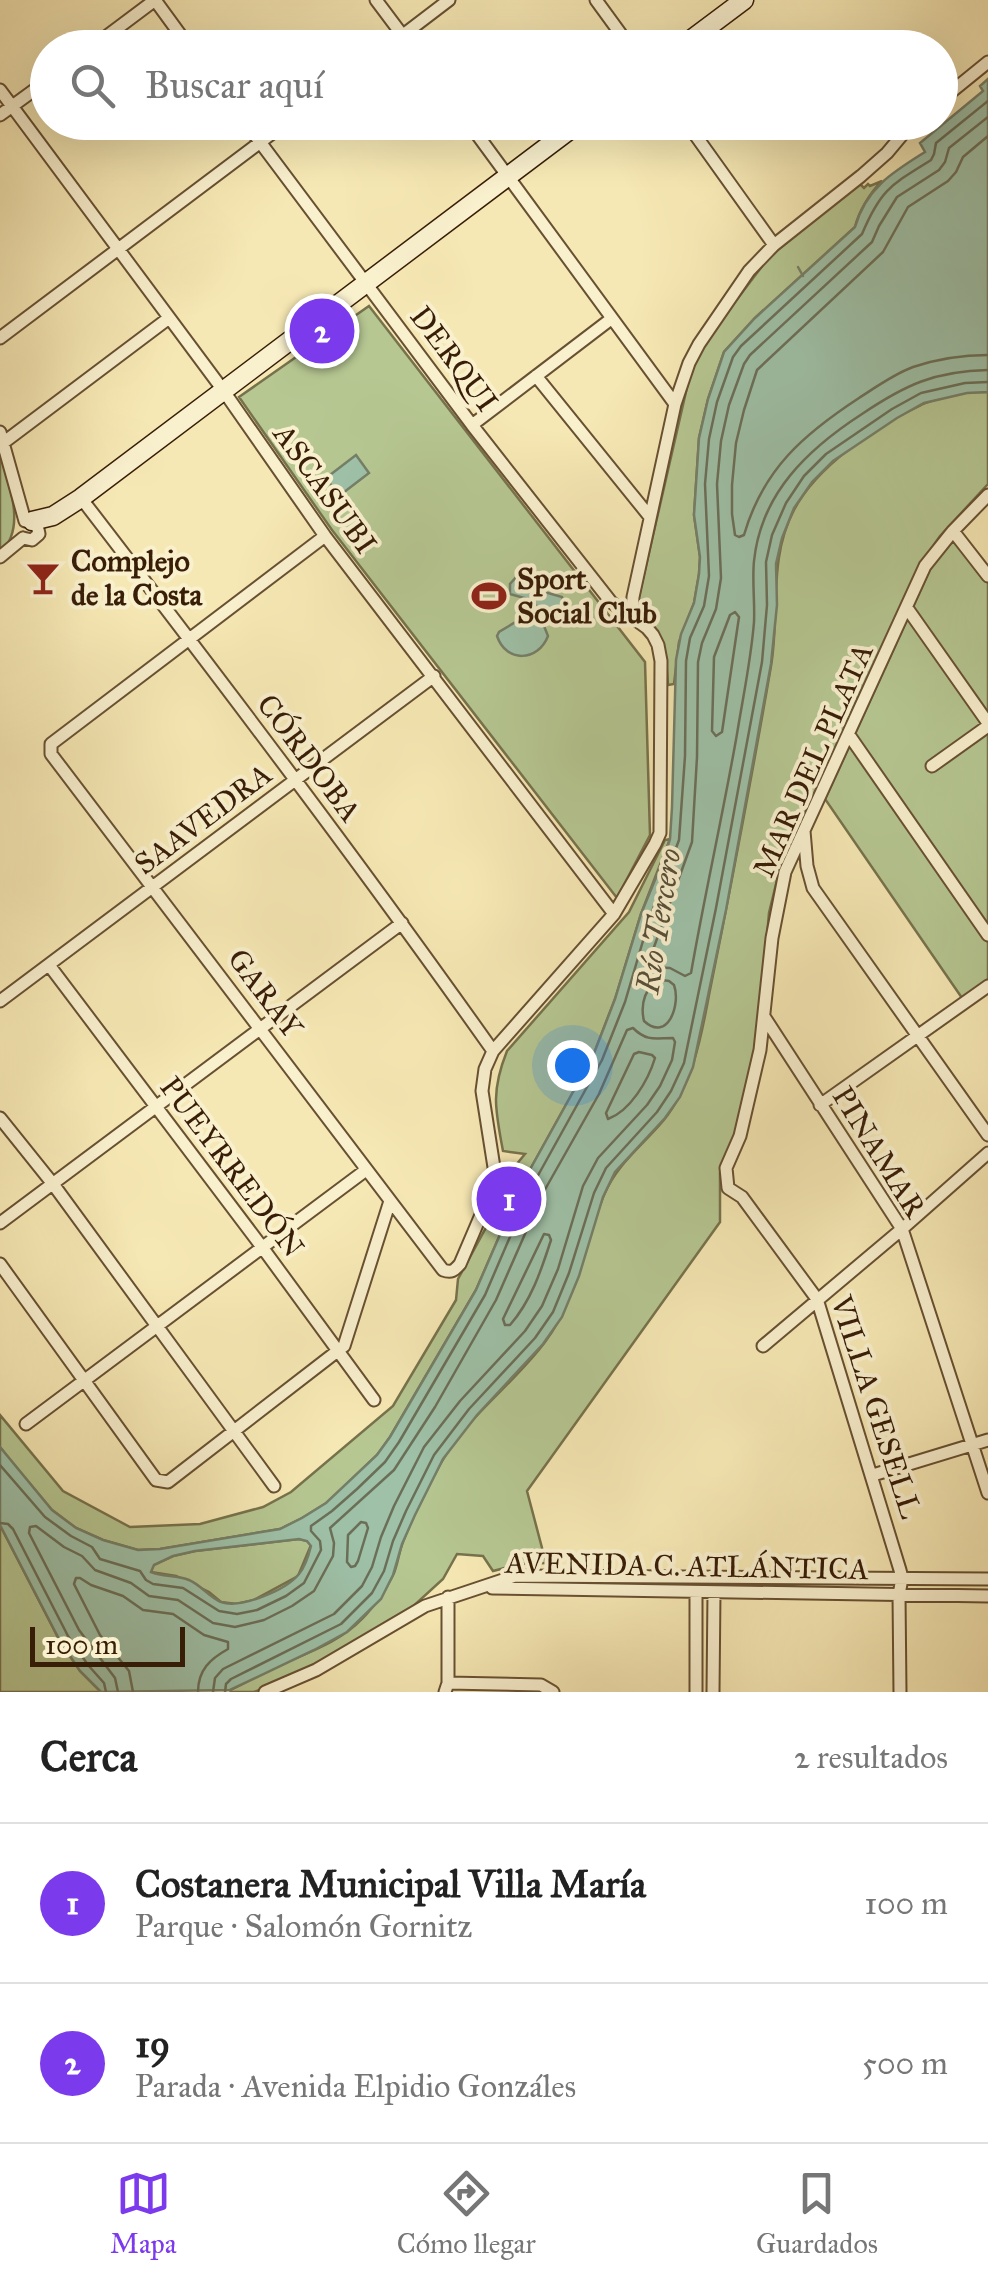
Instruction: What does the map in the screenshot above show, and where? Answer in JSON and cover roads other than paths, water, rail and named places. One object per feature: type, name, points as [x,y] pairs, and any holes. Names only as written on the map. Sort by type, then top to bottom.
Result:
[{"type":"main road","points":[[704,30],[744,0]]},
{"type":"main road","points":[[29,529],[61,513],[556,140]]},
{"type":"street","points":[[115,30],[155,0],[177,30]]},
{"type":"street","points":[[376,0],[398,30]]},
{"type":"street","points":[[409,30],[449,0]]},
{"type":"street","points":[[596,0],[618,30]]},
{"type":"street","points":[[958,86],[988,62]]},
{"type":"street","name":"ASCASUBI","points":[[0,90],[30,130]]},
{"type":"street","points":[[0,116],[30,93]]},
{"type":"street","name":"ASCASUBI","points":[[37,140],[326,536],[614,914]]},
{"type":"street","name":"DERQUI","points":[[258,140],[611,602],[653,635],[658,645],[661,823],[655,844],[614,914],[492,1051]]},
{"type":"street","points":[[0,338],[264,140]]},
{"type":"street","points":[[482,140],[675,404]]},
{"type":"street","points":[[699,140],[774,245]]},
{"type":"street","points":[[632,616],[632,597],[675,404],[699,344],[749,271],[774,245],[862,176],[898,140]]},
{"type":"street","points":[[0,558],[29,529],[2,438],[170,318]]},
{"type":"street","points":[[472,425],[611,319]]},
{"type":"street","points":[[536,376],[650,517]]},
{"type":"street","name":"MAR DEL PLATA","points":[[726,1168],[740,1136],[755,1072],[772,938],[785,872],[925,566],[988,495]]},
{"type":"street","name":"CÓRDOBA","points":[[81,498],[402,923],[492,1051]]},
{"type":"street","points":[[953,531],[988,576]]},
{"type":"street","points":[[190,640],[326,536]]},
{"type":"street","points":[[907,608],[988,724],[932,766]]},
{"type":"street","name":"GARAY","points":[[190,640],[51,744],[51,754],[442,1270],[454,1270],[460,1264],[496,1180],[482,1091],[492,1051]]},
{"type":"street","name":"SAAVEDRA","points":[[0,1001],[434,676]]},
{"type":"street","points":[[849,735],[988,936]]},
{"type":"street","points":[[804,828],[813,888],[988,1135]]},
{"type":"street","points":[[781,890],[794,884],[813,888]]},
{"type":"street","points":[[0,1223],[402,923]]},
{"type":"street","name":"PUEYRREDÓN","points":[[49,965],[374,1400]]},
{"type":"street","points":[[820,1105],[988,986]]},
{"type":"street","name":"PINAMAR","points":[[764,1018],[902,1229],[988,1493]]},
{"type":"street","points":[[0,1118],[53,1184],[274,1486]]},
{"type":"street","points":[[763,1346],[988,1153]]},
{"type":"street","name":"VILLA GESELL","points":[[726,1168],[728,1188],[742,1197],[817,1299],[902,1578],[900,1692]]},
{"type":"street","points":[[26,1424],[366,1170]]},
{"type":"street","points":[[0,1264],[156,1480],[168,1482],[344,1346],[390,1201]]},
{"type":"street","points":[[873,1476],[988,1440]]},
{"type":"street","name":"AVENIDA C. ATLÁNTICA","points":[[478,1587],[515,1576],[988,1579]]},
{"type":"street","points":[[266,1692],[316,1670],[425,1606],[478,1587]]},
{"type":"street","name":"AVENIDA C. ATLÁNTICA","points":[[478,1587],[988,1596]]},
{"type":"street","points":[[696,1592],[696,1692]]},
{"type":"street","points":[[714,1592],[714,1692]]},
{"type":"street","points":[[448,1597],[446,1688],[541,1685],[552,1692]]},
{"type":"water","name":"Río Tercero","points":[[988,79],[988,392],[924,403],[897,418],[833,461],[794,508],[776,564],[777,605],[771,664],[693,1067],[680,1097],[665,1118],[615,1172],[562,1317],[443,1459],[402,1544],[381,1599],[347,1632],[230,1690],[101,1692],[80,1671],[60,1641],[0,1525],[0,1447],[52,1510],[76,1528],[138,1550],[280,1529],[326,1503],[377,1455],[476,1290],[522,1184],[593,1056],[670,839],[676,660],[699,574],[694,515],[699,438],[724,352],[755,318],[855,227],[874,191],[925,152],[920,143],[958,140],[958,112],[983,91],[980,86]],"holes":[[[299,1539],[311,1546],[293,1580],[263,1597],[240,1603],[221,1602],[189,1580],[151,1572],[154,1565],[195,1551]]]},
{"type":"water","points":[[356,455],[369,473],[339,496],[326,478]]},
{"type":"water","points":[[518,575],[532,579],[534,589],[562,597],[566,609],[564,615],[544,626],[548,636],[543,645],[522,656],[507,651],[497,636],[537,609],[535,601],[510,594],[510,584]]},
{"type":"waterway","points":[[798,267],[803,276]]},
{"type":"place","name":"19","points":[[322,331]]},
{"type":"place","name":"Complejo de la Costa","points":[[43,578]]},
{"type":"place","name":"Sport Social Club","points":[[489,596]]},
{"type":"place","name":"Costanera Municipal Villa María","points":[[509,1199]]}]
